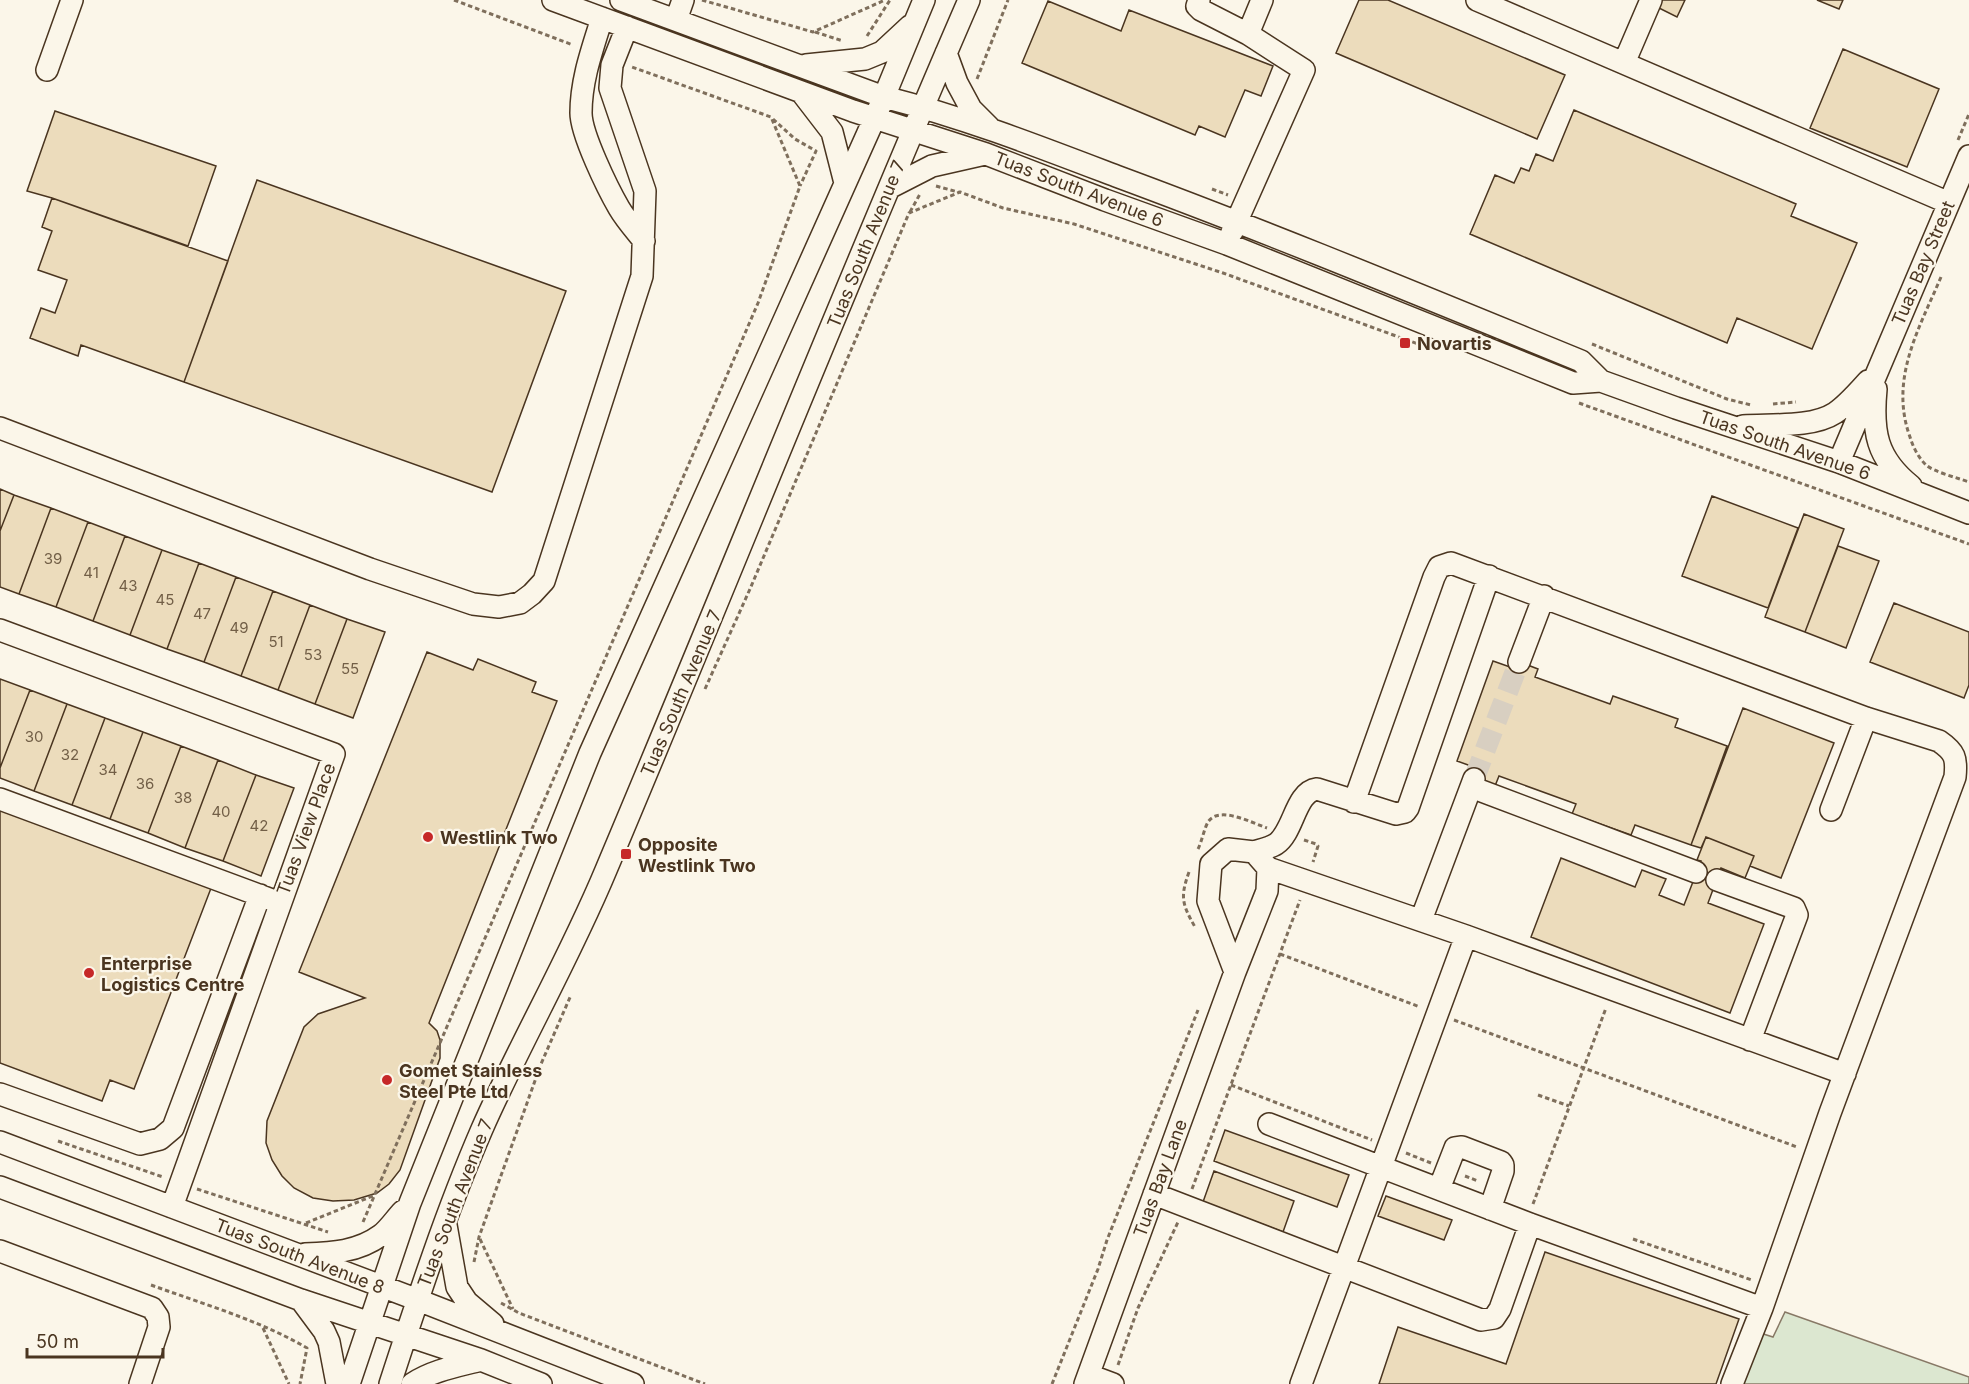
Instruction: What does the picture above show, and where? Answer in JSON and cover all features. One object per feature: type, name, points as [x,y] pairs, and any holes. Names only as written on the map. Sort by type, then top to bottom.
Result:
[{"type":"street","points":[[47,70],[72,0]]},
{"type":"street","name":"Tuas South Avenue 6","points":[[553,0],[874,118],[986,154],[1227,244],[1573,382],[1601,381],[1839,462],[1969,513]]},
{"type":"street","name":"Tuas South Avenue 6","points":[[621,0],[884,97],[923,107],[1241,211],[1581,361],[1601,381]]},
{"type":"street","points":[[676,20],[683,0]]},
{"type":"street","points":[[349,1384],[410,1203],[590,753],[884,97],[924,0]]},
{"type":"street","name":"Tuas South Avenue 7","points":[[390,1384],[446,1218],[483,1128],[585,921],[969,0]]},
{"type":"street","points":[[1199,0],[1197,6],[1200,10],[1248,34],[1304,70],[1227,244]]},
{"type":"street","points":[[1248,34],[1262,0]]},
{"type":"street","points":[[1477,0],[1949,203]]},
{"type":"street","points":[[1624,63],[1651,0]]},
{"type":"street","points":[[602,18],[582,87],[581,117],[589,146],[619,209],[644,241]]},
{"type":"street","points":[[799,65],[865,59],[882,52],[915,22]]},
{"type":"street","points":[[0,428],[370,569],[473,604],[499,607],[520,603],[544,581],[642,276],[645,191],[610,88],[612,65],[627,27]]},
{"type":"street","points":[[946,54],[957,83],[971,109],[993,130]]},
{"type":"street","points":[[582,87],[610,88]]},
{"type":"street","points":[[801,92],[832,132],[845,183]]},
{"type":"street","name":"Tuas Bay Street","points":[[1839,462],[1949,203],[1962,151]]},
{"type":"street","points":[[889,188],[932,166],[986,154]]},
{"type":"street","name":"Tuas Bay Street","points":[[1734,427],[1803,423],[1825,418],[1836,413],[1878,370]]},
{"type":"street","name":"Tuas Bay Street","points":[[1878,370],[1874,414],[1876,437],[1894,473],[1919,492]]},
{"type":"street","points":[[1354,801],[1413,633],[1439,567],[1450,563],[1544,596],[1866,718],[1939,741],[1954,754],[1957,762],[1955,777],[1845,1074],[1762,1308],[1732,1384]]},
{"type":"street","points":[[1235,972],[1208,901],[1210,864],[1228,849],[1254,852],[1277,844],[1305,796],[1311,790],[1317,789],[1396,814],[1405,812],[1489,576]]},
{"type":"street","points":[[1519,662],[1544,596]]},
{"type":"street","name":"Tuas View Place","points":[[0,630],[334,754],[270,899],[172,1207]]},
{"type":"street","points":[[1831,810],[1866,718]]},
{"type":"street","points":[[1421,920],[1473,783],[1696,872]]},
{"type":"street","points":[[0,799],[270,899],[173,1128],[160,1139],[140,1144],[0,1094]]},
{"type":"street","points":[[1254,852],[1268,868],[1466,936],[1845,1074]]},
{"type":"street","name":"Tuas Bay Lane","points":[[1087,1379],[1235,972],[1267,891],[1268,868]]},
{"type":"street","points":[[1717,880],[1794,908],[1797,915],[1750,1040]]},
{"type":"street","points":[[1301,1384],[1466,936]]},
{"type":"street","points":[[1269,1124],[1490,1209],[1532,1214],[1762,1308]]},
{"type":"street","name":"Tuas South Avenue 8","points":[[0,1142],[633,1384]]},
{"type":"street","points":[[1439,1189],[1455,1148],[1461,1147],[1501,1162],[1503,1165],[1490,1209]]},
{"type":"street","name":"Tuas South Avenue 8","points":[[0,1187],[301,1300],[482,1360],[541,1384]]},
{"type":"street","points":[[1154,1194],[1481,1320],[1494,1318],[1500,1309],[1532,1214]]},
{"type":"street","points":[[295,1254],[339,1253],[361,1246],[382,1234],[410,1203]]},
{"type":"street","points":[[446,1218],[457,1287],[467,1302],[507,1336]]},
{"type":"street","points":[[0,1251],[152,1308],[158,1317],[159,1327],[140,1384]]},
{"type":"street","points":[[301,1300],[324,1331],[329,1342],[337,1384]]},
{"type":"street","points":[[412,1384],[440,1371],[482,1360]]},
{"type":"street","points":[[1087,1379],[1112,1384]]},
{"type":"path","points":[[454,0],[591,52]]},
{"type":"path","points":[[702,0],[852,43]]},
{"type":"path","points":[[813,32],[885,0]]},
{"type":"path","points":[[867,37],[890,0]]},
{"type":"path","points":[[976,82],[1008,0]]},
{"type":"path","points":[[359,1228],[376,1194],[758,303],[800,186],[816,151],[795,139],[771,117],[614,60]]},
{"type":"path","points":[[1962,151],[1969,114]]},
{"type":"path","points":[[771,117],[800,186]]},
{"type":"path","points":[[927,183],[1003,208],[1074,224],[1223,273],[1423,346]]},
{"type":"path","points":[[1212,189],[1241,211]]},
{"type":"path","points":[[909,213],[960,192]]},
{"type":"path","points":[[702,696],[909,213],[921,194]]},
{"type":"path","points":[[1942,273],[1908,357],[1902,401],[1906,425],[1914,449],[1927,466],[1969,482]]},
{"type":"path","points":[[1584,341],[1727,399],[1753,405]]},
{"type":"path","points":[[1770,404],[1802,402]]},
{"type":"path","points":[[1579,403],[1969,544]]},
{"type":"path","points":[[1112,1384],[1138,1308],[1186,1207],[1318,846],[1228,814],[1220,814],[1209,820],[1195,858]]},
{"type":"path","points":[[1191,867],[1182,900],[1185,910],[1196,927]]},
{"type":"path","points":[[1280,954],[1816,1154]]},
{"type":"path","points":[[473,1266],[479,1237],[541,1064],[574,988]]},
{"type":"path","points":[[1532,1214],[1612,989]]},
{"type":"path","points":[[1052,1384],[1201,1003]]},
{"type":"path","points":[[1538,1095],[1569,1106]]},
{"type":"path","points":[[304,1224],[376,1194]]},
{"type":"path","points":[[479,1237],[513,1310]]},
{"type":"path","points":[[497,1302],[705,1384]]},
{"type":"path","points":[[262,1327],[289,1384]]},
{"type":"path","points":[[300,1384],[307,1348]]},
{"type":"green space","points":[[1785,1312],[1969,1377],[1969,1384],[1740,1384],[1757,1332],[1773,1337]]},
{"type":"building","points":[[1359,0],[1388,0],[1565,75],[1537,139],[1336,53]]},
{"type":"building","points":[[1652,0],[1685,0],[1677,17],[1651,4]]},
{"type":"building","points":[[1817,0],[1843,0],[1839,9]]},
{"type":"building","points":[[1048,1],[1121,31],[1129,10],[1273,66],[1261,96],[1245,90],[1225,137],[1199,126],[1195,135],[1022,63]]},
{"type":"building","points":[[1843,49],[1939,89],[1907,167],[1810,128]]},
{"type":"building","points":[[1574,110],[1796,204],[1791,216],[1857,243],[1812,349],[1737,318],[1727,343],[1470,234],[1495,175],[1514,183],[1521,168],[1529,171],[1536,154],[1553,161]]},
{"type":"building","points":[[55,111],[216,166],[188,246],[27,191]]},
{"type":"building","points":[[257,180],[566,291],[492,492],[184,382]]},
{"type":"building","points":[[52,198],[228,261],[184,382],[81,345],[78,356],[30,338],[41,308],[55,313],[67,280],[38,270],[52,231],[42,227]]},
{"type":"building","points":[[0,489],[14,495],[0,531]]},
{"type":"building","points":[[14,495],[51,508],[19,594],[0,587],[0,531]]},
{"type":"building","points":[[1712,496],[1798,528],[1768,608],[1682,576]]},
{"type":"building","points":[[51,508],[88,522],[56,607],[19,594]]},
{"type":"building","points":[[1804,514],[1844,529],[1805,632],[1765,617]]},
{"type":"building","points":[[88,522],[125,536],[93,621],[56,607]]},
{"type":"building","points":[[125,536],[162,550],[130,635],[93,621]]},
{"type":"building","points":[[1838,546],[1879,561],[1846,648],[1805,632]]},
{"type":"building","points":[[162,550],[199,563],[167,649],[130,635]]},
{"type":"building","points":[[199,563],[236,577],[204,662],[167,649]]},
{"type":"building","points":[[236,577],[273,591],[241,676],[204,662]]},
{"type":"building","points":[[273,591],[310,605],[278,690],[241,676]]},
{"type":"building","points":[[1894,603],[1969,632],[1969,685],[1964,698],[1870,662]]},
{"type":"building","points":[[310,605],[347,619],[315,704],[278,690]]},
{"type":"building","points":[[347,619],[385,632],[353,718],[315,704]]},
{"type":"building","name":"Westlink Two","points":[[427,652],[473,670],[478,659],[536,682],[532,692],[557,701],[429,1023],[437,1031],[440,1040],[440,1058],[400,1170],[389,1184],[377,1193],[354,1200],[333,1201],[313,1198],[294,1188],[282,1176],[272,1160],[266,1143],[267,1121],[304,1027],[318,1014],[365,998],[299,972]]},
{"type":"building","points":[[1512,659],[1538,669],[1535,677],[1610,704],[1613,696],[1678,719],[1675,727],[1727,746],[1691,845],[1635,825],[1631,835],[1572,814],[1576,804],[1499,776],[1495,786],[1467,776],[1471,766],[1457,761],[1493,661],[1510,667]]},
{"type":"building","points":[[0,679],[30,690],[0,768]]},
{"type":"building","points":[[30,690],[67,704],[34,791],[0,778],[0,768]]},
{"type":"building","points":[[67,704],[105,718],[72,805],[34,791]]},
{"type":"building","points":[[1743,708],[1834,743],[1781,878],[1750,866],[1754,856],[1706,837],[1701,848],[1691,845]]},
{"type":"building","points":[[105,718],[143,732],[110,819],[72,805]]},
{"type":"building","points":[[143,732],[181,746],[148,833],[110,819]]},
{"type":"building","points":[[181,746],[218,760],[185,848],[148,833]]},
{"type":"building","points":[[218,760],[256,775],[223,861],[185,848]]},
{"type":"building","points":[[256,775],[294,788],[261,876],[223,861]]},
{"type":"building","name":"Enterprise Logistics Centre","points":[[0,804],[213,883],[134,1089],[110,1080],[102,1101],[0,1063]]},
{"type":"building","points":[[1706,837],[1754,856],[1745,878],[1721,868],[1708,903],[1764,924],[1730,1013],[1531,937],[1561,858],[1635,887],[1642,870],[1666,879],[1659,895],[1684,905],[1701,861],[1697,860]]},
{"type":"building","points":[[1225,1130],[1349,1175],[1337,1207],[1214,1161]]},
{"type":"building","points":[[1214,1171],[1294,1201],[1283,1232],[1203,1202]]},
{"type":"building","points":[[1386,1196],[1452,1220],[1444,1240],[1378,1216]]},
{"type":"building","points":[[1545,1252],[1739,1319],[1716,1384],[1379,1384],[1398,1327],[1506,1364]]},
{"type":"tunnel","points":[[1474,779],[1519,662]]},
{"type":"place","name":"Novartis","points":[[1405,343]]},
{"type":"place","name":"Westlink Two","points":[[428,837]]},
{"type":"place","name":"Opposite Westlink Two","points":[[626,854]]},
{"type":"place","name":"Enterprise Logistics Centre","points":[[89,973]]},
{"type":"place","name":"Gomet Stainless Steel Pte Ltd","points":[[387,1080]]}]
